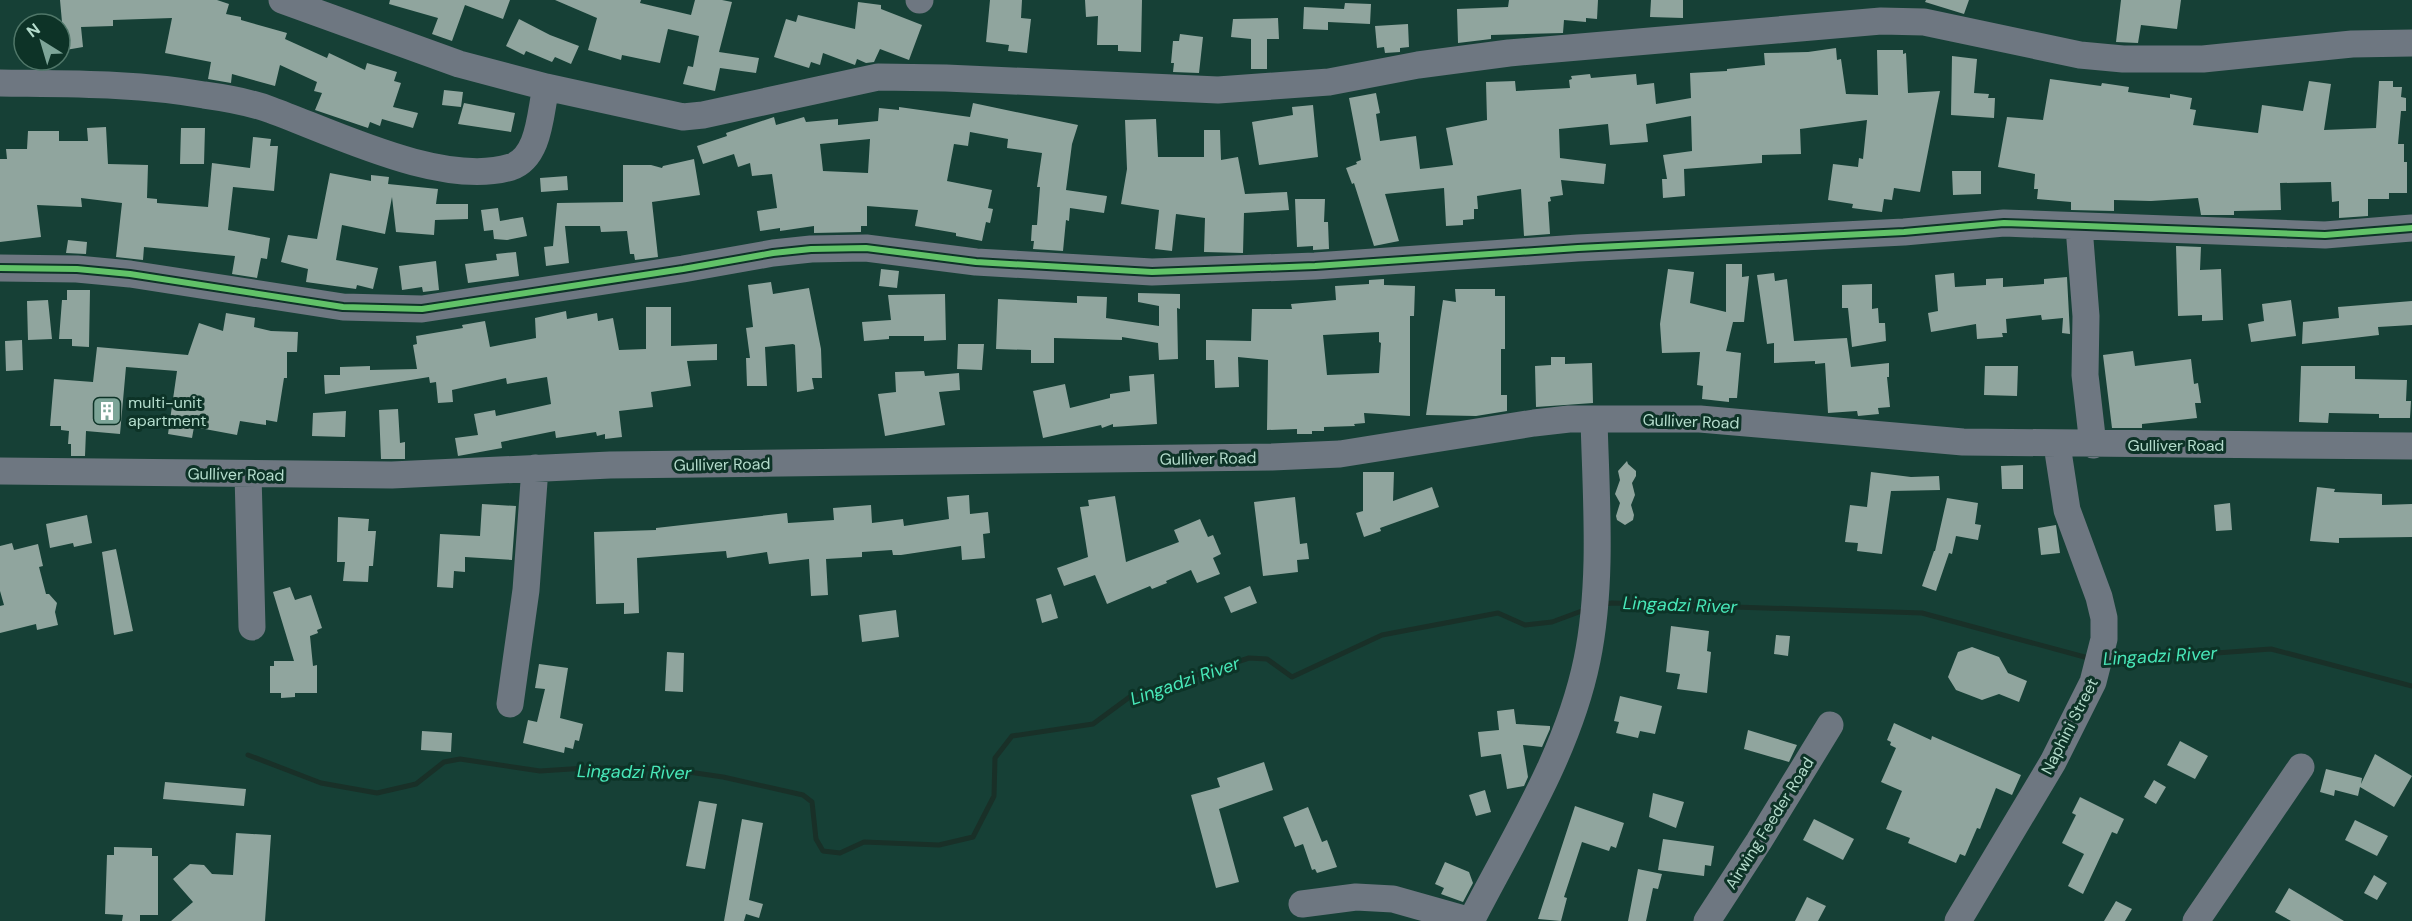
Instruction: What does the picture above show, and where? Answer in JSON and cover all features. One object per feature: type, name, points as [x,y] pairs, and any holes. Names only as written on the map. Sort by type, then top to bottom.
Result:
[{"type":"street","points":[[282,0],[459,64],[546,87],[683,117],[703,115],[878,77],[1218,90],[1329,82],[1418,65],[1509,53],[1881,21],[1924,22],[2080,56],[2123,59],[2203,59],[2352,44],[2412,43]]},
{"type":"street","points":[[0,83],[121,86],[204,95],[268,109],[413,162],[455,170],[486,170],[513,166],[530,153],[536,136],[546,87]]},
{"type":"street","points":[[0,268],[77,269],[130,274],[343,307],[422,309],[773,253],[811,249],[866,248],[1011,265],[1152,272],[1315,266],[1578,248],[1905,232],[2004,223],[2325,235],[2412,228]]},
{"type":"street","points":[[2079,227],[2086,316],[2085,375],[2093,445]]},
{"type":"street","points":[[1302,904],[1356,897],[1393,899],[1471,921],[1560,746],[1587,660],[1595,606],[1594,419]]},
{"type":"street","name":"Gulliver Road","points":[[0,471],[392,475],[610,465],[1340,454],[1534,423],[1594,419],[1700,419],[1963,442],[2056,445],[2412,446]]},
{"type":"street","name":"Naphini Street","points":[[1958,921],[2053,762],[2093,682],[2104,639],[2104,618],[2099,597],[2067,510],[2056,445]]},
{"type":"street","points":[[510,704],[526,590],[535,468]]},
{"type":"street","points":[[248,474],[252,627]]},
{"type":"street","name":"Airwing Feeder Road","points":[[1707,921],[1830,725]]},
{"type":"street","points":[[2196,921],[2301,767]]},
{"type":"building","points":[[60,0],[217,0],[229,4],[226,14],[287,33],[285,39],[327,58],[329,53],[365,70],[367,63],[397,72],[394,81],[401,83],[393,107],[418,113],[413,128],[382,119],[380,126],[370,122],[368,128],[315,110],[322,93],[314,91],[317,82],[280,65],[275,86],[232,74],[231,83],[208,79],[211,62],[165,53],[172,18],[113,20],[113,26],[81,27],[83,47],[72,49],[72,12],[61,12]]},
{"type":"building","points":[[390,0],[510,0],[503,19],[465,5],[452,41],[432,34],[438,18],[389,4]]},
{"type":"building","points":[[555,0],[641,0],[640,3],[691,15],[695,0],[732,2],[719,52],[759,58],[756,73],[720,68],[715,91],[683,84],[688,66],[693,67],[699,36],[668,29],[660,63],[622,55],[621,60],[588,50],[597,18]]},
{"type":"building","points":[[990,0],[1022,0],[1021,18],[1031,19],[1027,53],[1008,51],[1009,45],[986,42]]},
{"type":"building","points":[[1085,0],[1142,0],[1141,52],[1118,51],[1118,45],[1097,45],[1098,16],[1086,17]]},
{"type":"building","points":[[1509,0],[1598,0],[1597,19],[1586,18],[1586,22],[1564,20],[1563,33],[1491,35],[1491,39],[1458,43],[1457,9],[1508,7]]},
{"type":"building","points":[[1651,0],[1683,0],[1683,18],[1650,17]]},
{"type":"building","points":[[1926,0],[1969,0],[1964,14],[1925,2]]},
{"type":"building","points":[[2121,0],[2181,0],[2177,29],[2141,25],[2138,43],[2116,42]]},
{"type":"building","points":[[858,2],[881,5],[881,9],[922,25],[909,60],[880,49],[874,62],[866,63],[857,59],[855,65],[823,53],[820,65],[811,62],[809,68],[774,57],[786,19],[796,22],[798,15],[855,29]]},
{"type":"building","points":[[1345,3],[1371,4],[1370,24],[1328,22],[1328,30],[1303,29],[1304,7],[1344,9]]},
{"type":"building","points":[[1278,18],[1279,39],[1267,39],[1267,69],[1251,69],[1251,39],[1231,37],[1233,19]]},
{"type":"building","points":[[519,19],[550,35],[579,46],[571,64],[555,57],[552,62],[526,51],[524,55],[506,46]]},
{"type":"building","points":[[1408,24],[1409,47],[1400,48],[1400,52],[1385,53],[1384,47],[1377,48],[1375,26]]},
{"type":"building","points":[[1180,34],[1203,37],[1199,73],[1173,72],[1174,63],[1171,63],[1173,41],[1179,41]]},
{"type":"building","points":[[1836,48],[1837,60],[1841,59],[1846,94],[1878,95],[1877,50],[1903,50],[1903,54],[1906,53],[1908,93],[1940,91],[1920,192],[1894,188],[1892,200],[1884,199],[1882,212],[1852,208],[1853,204],[1828,200],[1833,164],[1858,167],[1859,158],[1863,159],[1867,120],[1800,129],[1801,154],[1762,155],[1762,163],[1684,169],[1685,196],[1663,198],[1662,179],[1667,179],[1663,155],[1692,151],[1691,116],[1646,124],[1648,142],[1610,145],[1608,124],[1559,129],[1560,158],[1606,164],[1604,184],[1561,180],[1563,195],[1550,197],[1551,201],[1548,202],[1550,234],[1524,236],[1521,189],[1477,196],[1478,209],[1474,209],[1474,219],[1463,220],[1463,225],[1446,226],[1444,188],[1385,194],[1399,241],[1374,246],[1354,183],[1352,184],[1346,168],[1361,160],[1349,98],[1376,93],[1380,113],[1376,114],[1380,141],[1416,136],[1420,169],[1453,165],[1446,128],[1487,120],[1486,82],[1515,81],[1516,91],[1570,88],[1571,76],[1590,74],[1591,78],[1636,74],[1637,85],[1654,83],[1656,104],[1691,98],[1690,73],[1727,71],[1727,69],[1765,65],[1764,53],[1808,52]]},
{"type":"building","points":[[1952,56],[1977,59],[1974,93],[1989,94],[1988,98],[1995,98],[1994,118],[1951,115]]},
{"type":"building","points":[[2050,79],[2101,86],[2102,83],[2129,87],[2128,92],[2170,98],[2170,94],[2192,98],[2190,109],[2196,110],[2193,125],[2258,133],[2262,105],[2303,111],[2309,81],[2331,84],[2324,130],[2376,128],[2379,81],[2393,81],[2393,87],[2402,87],[2401,97],[2406,98],[2406,111],[2401,111],[2398,144],[2404,144],[2404,162],[2407,162],[2407,193],[2389,193],[2389,199],[2368,199],[2368,216],[2339,218],[2339,201],[2332,202],[2331,182],[2280,183],[2281,210],[2234,211],[2234,215],[2201,215],[2198,198],[2151,201],[2114,200],[2114,211],[2071,210],[2071,202],[2037,199],[2038,189],[2034,189],[2035,174],[1998,167],[2007,117],[2043,120]]},
{"type":"building","points":[[444,90],[463,92],[461,107],[442,105]]},
{"type":"building","points":[[464,103],[515,113],[511,132],[458,124]]},
{"type":"building","points":[[973,103],[1078,125],[1072,144],[1066,190],[1107,196],[1104,213],[1070,208],[1069,221],[1066,220],[1063,251],[1033,249],[1032,225],[1037,225],[1040,187],[1037,187],[1042,153],[1007,148],[1008,139],[970,132],[968,146],[954,144],[947,181],[992,190],[988,208],[993,209],[990,223],[986,222],[982,241],[956,236],[956,233],[915,226],[918,210],[867,206],[867,226],[861,226],[861,232],[814,233],[814,226],[780,231],[780,228],[760,231],[757,211],[777,208],[772,174],[752,176],[750,163],[738,167],[734,154],[703,164],[697,146],[727,136],[726,133],[774,117],[776,125],[804,117],[806,122],[838,119],[838,125],[878,121],[879,108],[899,110],[899,107],[970,117]],"holes":[[[870,139],[868,173],[823,171],[820,144]]]},
{"type":"building","points":[[1313,105],[1318,157],[1259,165],[1252,122],[1293,115],[1292,107]]},
{"type":"building","points":[[1156,119],[1158,157],[1204,157],[1204,130],[1220,130],[1221,160],[1238,157],[1245,194],[1287,192],[1289,210],[1244,213],[1243,253],[1204,252],[1205,218],[1176,214],[1172,251],[1155,249],[1159,210],[1121,204],[1127,169],[1125,120]]},
{"type":"building","points":[[106,127],[108,164],[148,165],[147,198],[157,199],[157,203],[208,207],[212,163],[250,168],[253,137],[271,139],[270,146],[278,146],[274,191],[233,187],[228,230],[270,238],[267,259],[261,258],[257,278],[232,274],[235,256],[144,247],[143,260],[116,257],[122,203],[81,198],[82,207],[37,205],[41,237],[0,242],[0,159],[7,159],[6,149],[27,149],[28,131],[59,131],[59,141],[88,141],[87,128]]},
{"type":"building","points":[[181,128],[205,128],[204,164],[180,164]]},
{"type":"building","points":[[694,159],[700,195],[652,202],[658,257],[635,260],[634,254],[630,254],[627,231],[601,232],[600,226],[565,226],[569,263],[546,266],[544,247],[553,246],[557,203],[623,202],[623,165],[651,165],[662,168]]},
{"type":"building","points":[[1952,171],[1981,171],[1981,194],[1953,195]]},
{"type":"building","points":[[330,173],[371,181],[371,175],[389,177],[388,184],[438,189],[436,204],[468,204],[468,219],[435,220],[434,235],[396,232],[392,197],[385,234],[342,225],[336,260],[378,268],[373,289],[357,285],[356,289],[306,282],[308,269],[281,262],[288,235],[317,239]]},
{"type":"building","points":[[567,176],[568,190],[541,192],[540,178]]},
{"type":"building","points":[[1295,199],[1325,199],[1324,222],[1328,222],[1329,249],[1313,250],[1313,246],[1297,247]]},
{"type":"building","points":[[498,208],[500,221],[523,217],[527,236],[507,240],[494,239],[493,230],[484,231],[481,210]]},
{"type":"building","points":[[68,240],[87,242],[86,254],[66,253]]},
{"type":"building","points":[[2176,246],[2201,247],[2200,270],[2221,269],[2223,320],[2202,321],[2202,315],[2178,316]]},
{"type":"building","points":[[516,252],[519,276],[468,283],[465,264],[497,260],[496,254]]},
{"type":"building","points":[[436,261],[439,290],[423,292],[422,287],[402,290],[399,266]]},
{"type":"building","points":[[1726,264],[1742,264],[1742,277],[1749,276],[1744,322],[1733,322],[1726,351],[1741,353],[1737,398],[1729,398],[1729,402],[1702,399],[1703,386],[1697,385],[1700,352],[1662,353],[1660,324],[1668,269],[1694,272],[1690,303],[1726,312]]},
{"type":"building","points":[[881,269],[899,271],[897,288],[879,286]]},
{"type":"building","points":[[1774,273],[1775,281],[1787,279],[1794,341],[1847,338],[1851,367],[1889,363],[1889,377],[1887,377],[1890,407],[1878,408],[1879,414],[1858,416],[1857,411],[1828,413],[1825,363],[1815,364],[1815,361],[1774,363],[1774,343],[1767,344],[1757,275]]},
{"type":"building","points":[[1954,273],[1955,287],[1986,285],[1986,279],[2003,278],[2003,287],[2044,284],[2044,279],[2067,277],[2070,334],[2062,333],[2063,318],[2042,320],[2041,315],[2006,319],[2007,333],[2002,333],[2003,337],[1977,339],[1976,324],[1931,332],[1928,313],[1938,311],[1935,275]]},
{"type":"building","points":[[1384,279],[1384,285],[1415,286],[1414,316],[1410,316],[1410,416],[1364,413],[1365,423],[1354,424],[1355,426],[1324,427],[1324,431],[1312,431],[1312,434],[1297,434],[1297,429],[1267,430],[1268,360],[1238,357],[1239,387],[1215,388],[1214,360],[1206,360],[1206,340],[1251,341],[1252,309],[1292,309],[1291,304],[1336,300],[1335,286],[1369,284],[1369,280]],"holes":[[[1379,332],[1381,343],[1379,373],[1327,375],[1323,335]]]},
{"type":"building","points":[[771,282],[773,294],[809,288],[821,349],[822,378],[812,378],[814,389],[797,392],[795,345],[793,344],[765,347],[767,386],[747,386],[746,358],[750,358],[746,328],[753,327],[748,285]]},
{"type":"building","points":[[1872,284],[1872,309],[1878,308],[1879,323],[1885,323],[1886,341],[1852,347],[1848,308],[1842,308],[1842,285]]},
{"type":"building","points":[[1455,289],[1495,289],[1495,296],[1505,296],[1505,349],[1501,349],[1501,395],[1507,395],[1507,411],[1476,416],[1426,415],[1443,300],[1456,302]]},
{"type":"building","points":[[67,290],[90,290],[89,347],[72,346],[72,339],[59,339],[62,300],[67,300]]},
{"type":"building","points":[[1138,293],[1180,294],[1180,309],[1177,308],[1178,359],[1159,360],[1158,343],[1122,337],[1122,340],[1054,338],[1054,363],[1031,363],[1031,350],[996,349],[998,299],[1077,303],[1077,296],[1107,297],[1106,318],[1159,326],[1159,306],[1138,302]]},
{"type":"building","points":[[945,294],[946,340],[924,341],[924,336],[889,336],[889,339],[864,341],[862,322],[891,320],[888,295]]},
{"type":"building","points":[[48,300],[52,339],[28,340],[27,301]]},
{"type":"building","points":[[2291,300],[2296,336],[2251,342],[2248,324],[2264,321],[2262,304]]},
{"type":"building","points":[[2412,301],[2412,325],[2378,327],[2379,335],[2302,344],[2303,322],[2339,318],[2338,307]]},
{"type":"building","points":[[646,307],[671,307],[671,346],[717,344],[717,360],[687,361],[691,386],[651,392],[653,407],[619,411],[622,437],[605,439],[605,434],[597,436],[596,432],[556,438],[555,431],[501,442],[502,448],[458,456],[455,438],[478,435],[474,414],[495,410],[496,416],[551,404],[547,377],[507,384],[506,378],[452,390],[453,402],[438,403],[436,382],[430,383],[429,377],[325,394],[324,375],[340,375],[340,367],[370,366],[370,370],[417,369],[413,345],[417,344],[416,336],[463,328],[462,325],[485,321],[490,347],[536,338],[535,318],[566,311],[567,319],[597,313],[598,321],[613,318],[619,350],[646,349]]},
{"type":"building","points":[[226,313],[255,318],[254,327],[271,331],[298,332],[297,352],[287,352],[287,378],[284,378],[277,422],[266,420],[266,425],[240,421],[237,435],[194,427],[192,438],[168,434],[177,371],[126,367],[120,434],[86,431],[85,456],[71,456],[71,444],[68,444],[69,431],[61,430],[61,426],[50,426],[54,379],[93,382],[97,347],[188,355],[199,323],[223,331]]},
{"type":"building","points":[[22,340],[23,370],[6,371],[5,341]]},
{"type":"building","points":[[958,344],[984,344],[982,370],[957,369]]},
{"type":"building","points":[[2133,351],[2135,366],[2191,359],[2194,384],[2198,383],[2201,403],[2195,403],[2197,418],[2142,424],[2142,428],[2112,428],[2103,355]]},
{"type":"building","points":[[1551,357],[1565,357],[1565,364],[1592,363],[1593,403],[1536,407],[1535,366],[1551,365]]},
{"type":"building","points":[[1985,366],[2018,366],[2017,396],[1984,395]]},
{"type":"building","points":[[2301,366],[2355,366],[2355,379],[2407,380],[2406,401],[2411,401],[2410,418],[2379,418],[2379,414],[2329,413],[2328,423],[2299,422]]},
{"type":"building","points":[[924,371],[925,376],[959,373],[960,390],[939,392],[945,425],[885,436],[878,394],[896,392],[895,372]]},
{"type":"building","points":[[1154,374],[1157,424],[1113,427],[1113,424],[1102,428],[1101,425],[1043,438],[1033,391],[1065,384],[1070,408],[1110,398],[1110,394],[1130,391],[1129,376]]},
{"type":"building","points":[[398,409],[400,443],[405,442],[405,459],[381,459],[379,410]]},
{"type":"building","points":[[346,411],[345,437],[312,436],[313,413]]},
{"type":"building","points":[[1627,461],[1636,471],[1636,476],[1632,483],[1635,495],[1631,505],[1633,520],[1625,525],[1617,520],[1620,503],[1615,494],[1620,480],[1618,471]]},
{"type":"building","points":[[2023,465],[2023,489],[2002,489],[2001,466]]},
{"type":"building","points":[[1363,472],[1394,472],[1393,501],[1432,487],[1439,507],[1380,528],[1381,531],[1364,537],[1356,513],[1363,511]]},
{"type":"building","points":[[1871,472],[1911,477],[1939,476],[1940,490],[1891,491],[1882,554],[1857,551],[1858,543],[1845,542],[1850,505],[1867,507]]},
{"type":"building","points":[[2317,487],[2335,489],[2334,492],[2382,494],[2382,505],[2412,504],[2412,537],[2339,538],[2339,543],[2310,541]]},
{"type":"building","points":[[969,495],[970,514],[988,512],[990,533],[983,534],[985,558],[962,560],[961,546],[901,555],[893,555],[892,550],[862,552],[862,557],[826,559],[828,595],[811,596],[809,559],[769,564],[767,552],[727,558],[726,551],[637,558],[639,613],[624,614],[624,603],[596,604],[594,532],[656,530],[656,528],[787,513],[788,523],[834,520],[833,508],[871,505],[872,523],[903,519],[904,526],[949,519],[947,497]]},
{"type":"building","points":[[1115,496],[1126,562],[1179,542],[1174,530],[1200,519],[1208,537],[1213,535],[1221,554],[1213,558],[1220,574],[1197,583],[1191,570],[1166,581],[1167,583],[1152,589],[1150,586],[1107,604],[1095,575],[1064,586],[1057,568],[1088,557],[1080,507],[1089,506],[1088,500]]},
{"type":"building","points":[[1295,497],[1300,544],[1307,543],[1309,559],[1297,560],[1298,572],[1263,576],[1254,502]]},
{"type":"building","points":[[1947,498],[1978,503],[1975,524],[1981,525],[1978,540],[1956,536],[1952,554],[1949,553],[1936,591],[1922,586],[1935,551]]},
{"type":"building","points":[[2230,503],[2232,530],[2216,531],[2214,505]]},
{"type":"building","points":[[482,504],[516,506],[512,560],[465,557],[465,572],[454,571],[453,588],[437,587],[440,534],[480,536]]},
{"type":"building","points":[[87,515],[92,543],[74,547],[73,543],[50,548],[46,524]]},
{"type":"building","points":[[338,517],[369,519],[368,531],[376,531],[373,566],[369,566],[368,582],[343,581],[345,562],[337,562]]},
{"type":"building","points":[[2056,525],[2060,553],[2041,555],[2038,528]]},
{"type":"building","points":[[12,543],[14,550],[38,544],[43,566],[39,567],[46,594],[49,594],[57,603],[55,612],[58,625],[37,630],[36,624],[0,633],[0,606],[4,605],[0,591],[0,546]]},
{"type":"building","points":[[116,549],[133,631],[114,635],[102,552]]},
{"type":"building","points":[[1250,586],[1257,603],[1231,613],[1224,597]]},
{"type":"building","points":[[290,587],[295,600],[311,595],[322,628],[317,630],[318,633],[310,636],[313,666],[317,665],[317,693],[295,693],[295,697],[281,698],[281,693],[270,693],[270,666],[274,666],[274,661],[294,661],[273,592]]},
{"type":"building","points":[[1051,594],[1058,618],[1042,623],[1036,599]]},
{"type":"building","points":[[896,610],[899,637],[862,642],[859,615]]},
{"type":"building","points":[[1671,626],[1709,631],[1707,651],[1711,652],[1707,693],[1677,689],[1680,674],[1666,672]]},
{"type":"building","points":[[1776,635],[1790,636],[1788,656],[1774,654]]},
{"type":"building","points":[[1972,647],[1999,657],[2008,673],[2027,681],[2019,702],[1999,694],[1982,700],[1956,690],[1948,677],[1958,652]]},
{"type":"building","points":[[667,652],[684,653],[683,692],[665,691]]},
{"type":"building","points":[[539,664],[568,668],[560,718],[583,724],[579,741],[575,740],[573,749],[565,747],[564,753],[523,743],[528,720],[537,722],[545,689],[535,688]]},
{"type":"building","points":[[1620,696],[1662,706],[1655,734],[1640,731],[1638,738],[1616,733],[1619,722],[1614,721]]},
{"type":"building","points":[[1514,709],[1516,724],[1550,726],[1550,729],[1542,747],[1523,745],[1528,777],[1524,786],[1507,789],[1501,754],[1481,757],[1478,732],[1499,730],[1497,711]]},
{"type":"building","points":[[1894,723],[1931,740],[1932,736],[2021,775],[2012,795],[1996,788],[1980,829],[1977,828],[1965,856],[1960,854],[1956,863],[1908,843],[1910,838],[1886,829],[1902,791],[1881,782],[1896,748],[1887,740]]},
{"type":"building","points":[[1748,730],[1797,745],[1789,762],[1744,749]]},
{"type":"building","points":[[422,731],[452,733],[451,752],[421,750]]},
{"type":"building","points":[[2180,741],[2208,756],[2195,779],[2167,765]]},
{"type":"building","points":[[2375,754],[2412,776],[2394,807],[2360,787],[2358,796],[2335,790],[2334,796],[2320,792],[2326,769],[2362,778],[2361,784]]},
{"type":"building","points":[[1264,762],[1273,790],[1219,809],[1239,882],[1216,888],[1191,795],[1220,787],[1217,778]]},
{"type":"building","points":[[2154,780],[2166,787],[2156,804],[2144,797]]},
{"type":"building","points":[[165,782],[246,789],[244,806],[163,799]]},
{"type":"building","points":[[1485,790],[1491,812],[1476,816],[1469,795]]},
{"type":"building","points":[[1653,793],[1684,802],[1676,828],[1649,817]]},
{"type":"building","points":[[2080,797],[2124,819],[2117,834],[2112,832],[2083,894],[2068,886],[2084,854],[2062,843],[2076,815],[2072,813]]},
{"type":"building","points":[[699,801],[717,804],[705,869],[686,866]]},
{"type":"building","points":[[1575,806],[1624,823],[1616,848],[1611,846],[1609,851],[1582,842],[1564,897],[1567,898],[1561,921],[1538,919]]},
{"type":"building","points":[[1308,807],[1322,842],[1327,840],[1337,867],[1317,873],[1315,869],[1312,870],[1303,844],[1295,847],[1283,817]]},
{"type":"building","points":[[742,819],[763,823],[749,900],[763,904],[759,918],[746,914],[744,921],[724,921]]},
{"type":"building","points":[[1814,819],[1854,839],[1843,860],[1803,840]]},
{"type":"building","points":[[2355,820],[2388,836],[2377,856],[2345,840]]},
{"type":"building","points":[[236,833],[271,835],[265,921],[171,921],[193,902],[173,879],[190,864],[204,865],[212,874],[233,875]]},
{"type":"building","points":[[1663,839],[1714,846],[1711,866],[1705,865],[1704,876],[1658,870]]},
{"type":"building","points":[[114,847],[152,848],[152,856],[158,856],[158,915],[140,915],[140,921],[122,921],[123,915],[105,914],[107,855],[114,855]]},
{"type":"building","points":[[1445,862],[1469,872],[1473,883],[1463,902],[1441,894],[1444,888],[1435,884]]},
{"type":"building","points":[[1638,869],[1662,874],[1658,889],[1653,888],[1646,921],[1628,921]]},
{"type":"building","points":[[2374,875],[2387,883],[2377,900],[2364,893]]},
{"type":"building","points":[[2289,888],[2344,921],[2291,921],[2275,912]]},
{"type":"building","points":[[1807,897],[1826,906],[1818,921],[1795,921]]},
{"type":"building","points":[[2116,901],[2132,909],[2125,921],[2104,921]]},
{"type":"waterway","name":"Lingadzi River","points":[[1604,604],[1922,613],[2092,659]]},
{"type":"waterway","name":"Lingadzi River","points":[[248,755],[321,783],[377,793],[416,784],[444,762],[460,759],[540,771],[586,768],[668,769],[723,777],[803,795],[812,802],[816,839],[823,851],[840,853],[864,842],[939,845],[973,837],[994,796],[995,758],[1012,736],[1093,724],[1131,696],[1249,658],[1267,659],[1292,677],[1382,635],[1498,613],[1525,625],[1552,622],[1587,609]]},
{"type":"waterway","name":"Lingadzi River","points":[[2107,661],[2271,649],[2412,686]]},
{"type":"cycle path","points":[[0,268],[77,269],[130,274],[343,307],[422,309],[773,253],[811,249],[866,248],[976,262],[1152,272],[1315,266],[1578,248],[1904,232],[2004,223],[2325,235],[2412,228]]},
{"type":"place","name":"multi-unit apartment","points":[[107,411]]}]
